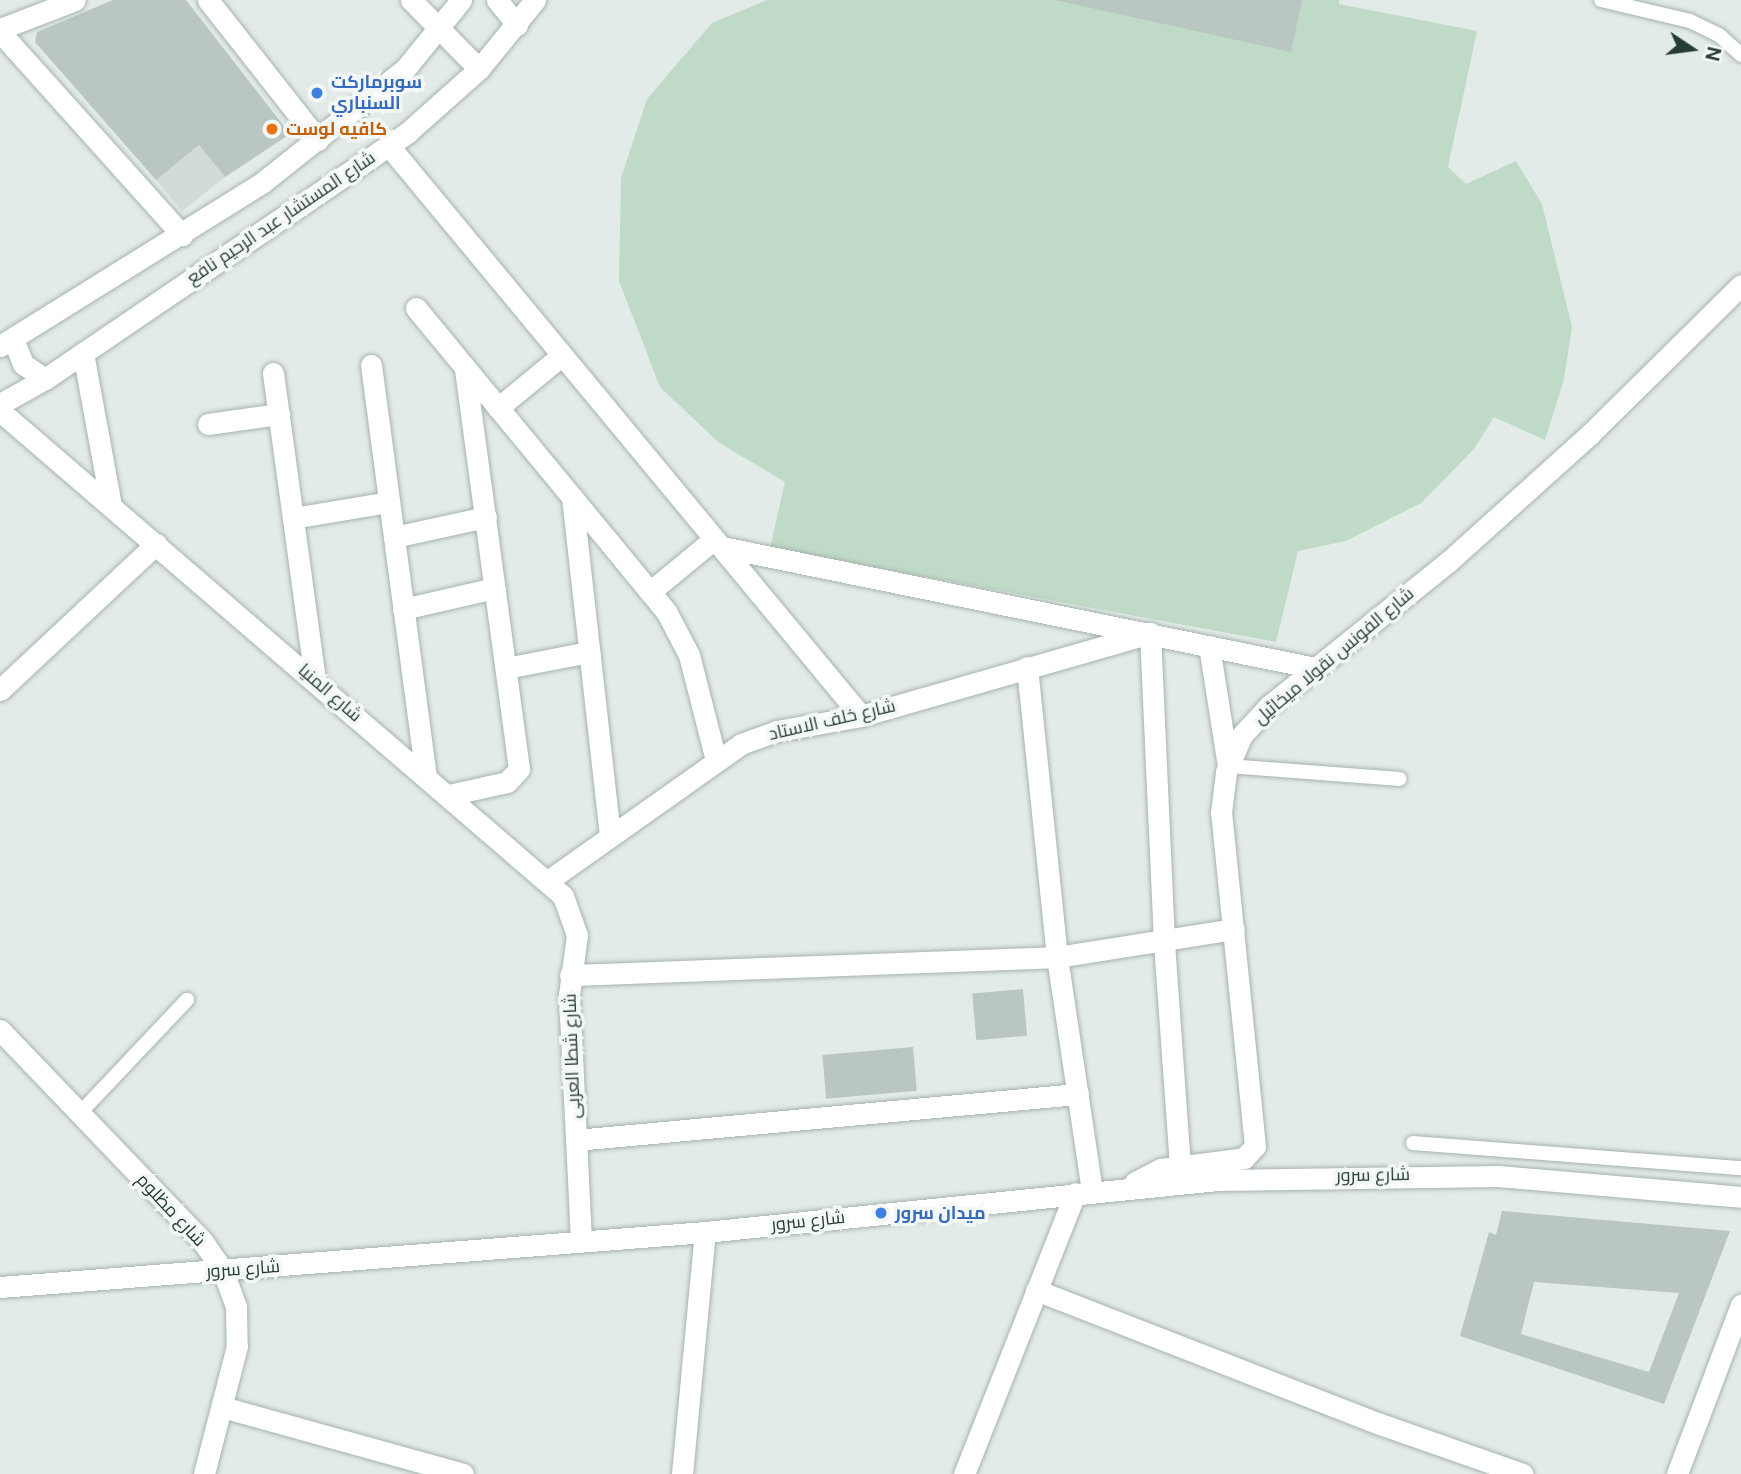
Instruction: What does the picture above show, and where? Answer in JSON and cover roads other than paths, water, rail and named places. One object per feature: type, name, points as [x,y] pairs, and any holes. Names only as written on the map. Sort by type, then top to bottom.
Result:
[{"type":"street","points":[[75,0],[0,30],[181,236]]},
{"type":"street","points":[[208,0],[318,139]]},
{"type":"street","points":[[411,0],[437,31],[480,69]]},
{"type":"street","points":[[45,379],[23,364],[5,339],[181,236],[318,139],[405,69],[461,0]]},
{"type":"street","points":[[497,0],[517,25]]},
{"type":"street","name":"شارع المستشار عبد الرحيم نافع","points":[[0,404],[45,379],[388,146],[448,100],[480,69],[535,0]]},
{"type":"street","points":[[388,146],[861,716]]},
{"type":"street","name":"شارع الفونس نقولا ميخائيل","points":[[1128,1187],[1161,1169],[1180,1166],[1217,1170],[1244,1158],[1257,1138],[1221,813],[1228,766],[1255,719],[1448,562],[1550,470],[1741,285]]},
{"type":"street","points":[[416,308],[650,592],[689,655],[716,760]]},
{"type":"street","points":[[83,353],[111,506]]},
{"type":"street","points":[[498,408],[562,355]]},
{"type":"street","points":[[371,365],[426,775]]},
{"type":"street","points":[[449,795],[506,782],[519,769],[466,368]]},
{"type":"street","points":[[273,373],[315,680]]},
{"type":"street","name":"شارع المنيا","points":[[0,411],[549,880]]},
{"type":"street","points":[[208,424],[279,414]]},
{"type":"street","points":[[572,497],[610,836]]},
{"type":"street","points":[[293,518],[389,502]]},
{"type":"street","points":[[394,537],[486,517]]},
{"type":"street","points":[[650,592],[718,543],[1315,668]]},
{"type":"street","points":[[0,690],[156,544]]},
{"type":"street","points":[[403,609],[495,589]]},
{"type":"street","points":[[1150,633],[1164,943],[1180,1166]]},
{"type":"street","name":"شارع خلف الاستاد","points":[[549,880],[716,760],[777,731],[861,716],[1150,633]]},
{"type":"street","points":[[1209,646],[1228,766]]},
{"type":"street","points":[[506,668],[589,652]]},
{"type":"street","points":[[964,1474],[1036,1290],[1084,1192],[1078,1094],[1057,957],[1027,667]]},
{"type":"street","points":[[0,683],[0,690]]},
{"type":"street","name":"شارع شطا العربى","points":[[549,880],[572,914],[576,945],[570,975],[581,1241]]},
{"type":"street","points":[[570,975],[1057,957],[1164,943],[1234,929]]},
{"type":"street","name":"شارع مظلوم","points":[[0,1030],[203,1242],[223,1271],[236,1307],[237,1346],[204,1474]]},
{"type":"street","points":[[576,1140],[1078,1094]]},
{"type":"street","name":"شارع سرور","points":[[0,1287],[705,1231],[1128,1187],[1217,1170],[1498,1176],[1741,1197]]},
{"type":"street","points":[[681,1474],[705,1231]]},
{"type":"street","points":[[1036,1290],[1380,1424],[1523,1474]]},
{"type":"street","points":[[1677,1474],[1741,1305]]},
{"type":"street","points":[[222,1407],[463,1474]]},
{"type":"lane","points":[[1601,0],[1690,21],[1719,35],[1741,55]]},
{"type":"lane","points":[[1228,766],[1400,779]]},
{"type":"lane","points":[[80,1113],[187,1000]]},
{"type":"lane","points":[[1413,1143],[1741,1168]]},
{"type":"place","name":"سوبرماركت السنباري","points":[[317,93]]},
{"type":"place","name":"كافيه لوست","points":[[272,129]]},
{"type":"place","name":"ميدان سرور","points":[[881,1213]]}]
